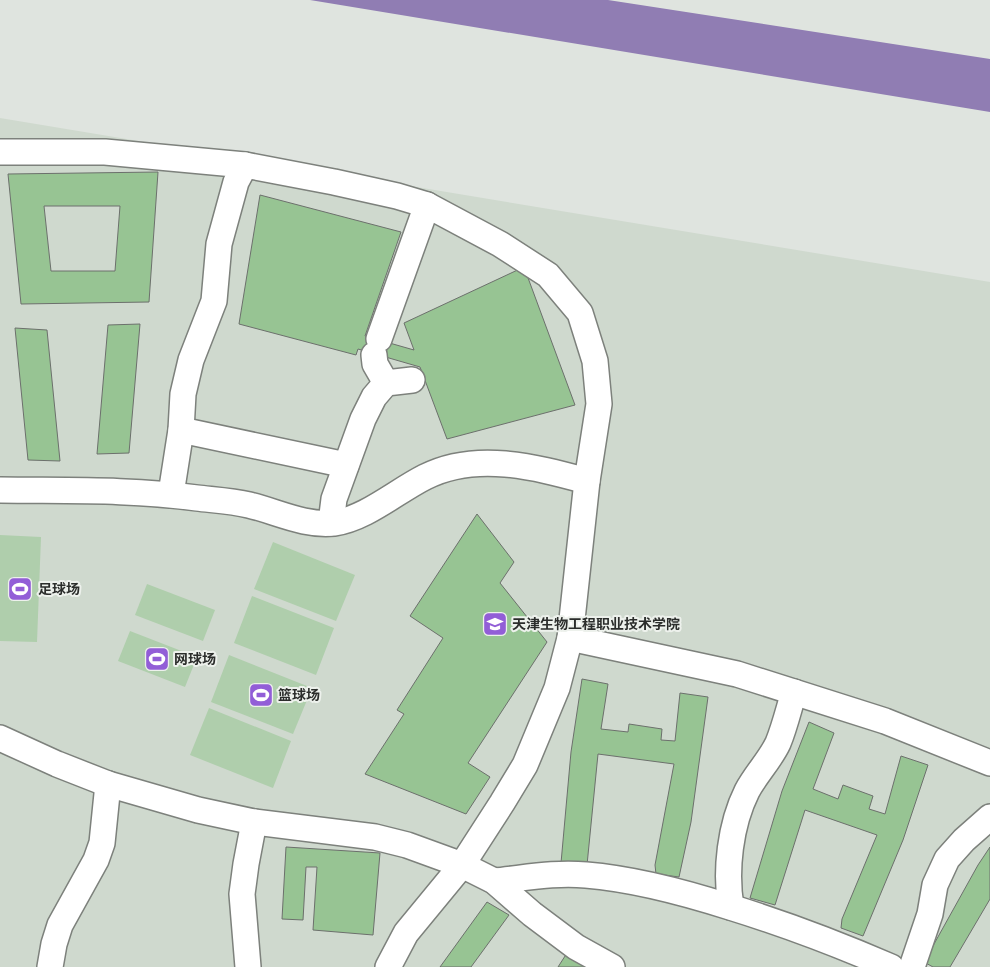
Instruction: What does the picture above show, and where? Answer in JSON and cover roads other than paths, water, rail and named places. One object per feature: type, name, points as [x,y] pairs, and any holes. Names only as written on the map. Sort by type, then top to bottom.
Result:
[{"type":"lane","points":[[0,152],[105,152],[244,165],[397,196],[427,206],[500,244],[548,275],[580,313],[595,361],[599,404],[587,481],[570,638],[558,688],[525,765],[462,865],[406,933],[388,967]]},
{"type":"lane","points":[[171,494],[181,430],[183,394],[192,360],[214,302],[219,244],[224,221],[236,182],[244,165]]},
{"type":"lane","points":[[386,384],[376,364],[377,347],[427,206]]},
{"type":"lane","points":[[331,523],[334,500],[374,397],[386,384],[412,380]]},
{"type":"lane","points":[[181,430],[346,465]]},
{"type":"lane","points":[[0,490],[171,494],[248,505],[308,523],[331,523],[363,514],[426,477],[468,463],[506,464],[540,468],[587,481]]},
{"type":"lane","points":[[570,638],[737,674],[884,721],[990,763]]},
{"type":"lane","points":[[731,907],[728,891],[735,822],[747,791],[767,763],[778,742],[794,692]]},
{"type":"lane","points":[[0,738],[57,764],[108,784],[198,810],[254,822],[375,837],[407,845],[462,865],[494,881],[532,914],[569,941],[612,967]]},
{"type":"lane","points":[[50,967],[60,925],[96,860],[102,844],[108,784]]},
{"type":"lane","points":[[912,967],[930,914],[935,885],[947,859],[964,840],[990,817]]},
{"type":"lane","points":[[248,967],[242,894],[254,822]]},
{"type":"lane","points":[[494,881],[553,874],[585,875],[665,888],[788,925],[891,967]]},
{"type":"place","name":"足球场","points":[[20,589]]},
{"type":"place","name":"天津生物工程职业技术学院","points":[[495,624]]},
{"type":"place","name":"网球场","points":[[157,659]]},
{"type":"place","name":"篮球场","points":[[261,695]]}]
